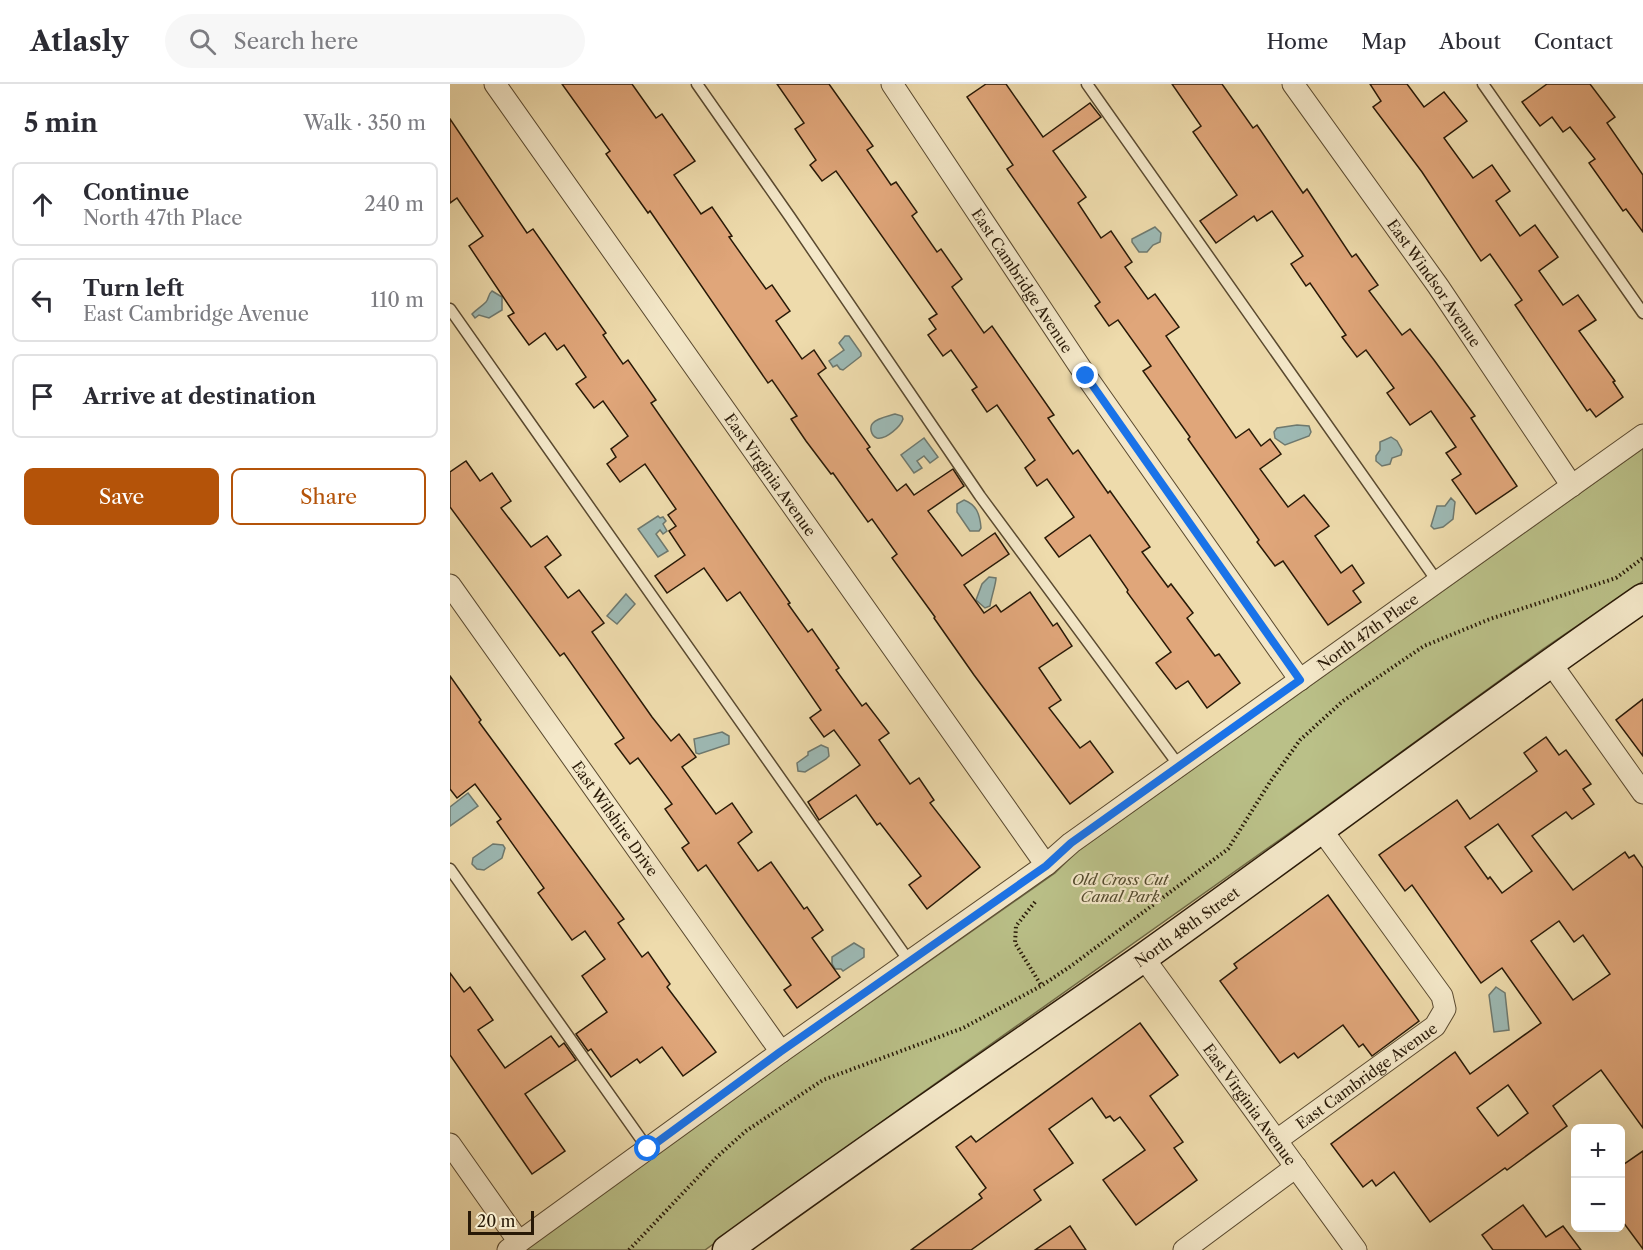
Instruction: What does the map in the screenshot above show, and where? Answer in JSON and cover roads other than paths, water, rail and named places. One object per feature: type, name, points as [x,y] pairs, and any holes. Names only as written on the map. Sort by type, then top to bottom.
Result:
[{"type":"street","name":"East Virginia Avenue","points":[[495,84],[1046,866]]},
{"type":"street","name":"East Cambridge Avenue","points":[[892,84],[1086,376],[1300,680]]},
{"type":"street","name":"East Windsor Avenue","points":[[1293,84],[1438,286],[1572,486]]},
{"type":"street","name":"North 47th Place","points":[[513,1246],[780,1052],[1046,866],[1071,843],[1437,580],[1643,435]]},
{"type":"street","name":"East Wilshire Drive","points":[[450,585],[780,1052]]},
{"type":"street","name":"North 48th Street","points":[[726,1250],[1143,957],[1550,662],[1643,598]]},
{"type":"street","points":[[1550,662],[1643,792]]},
{"type":"street","name":"East Cambridge Avenue","points":[[1276,1140],[1435,1026],[1445,1009],[1442,996],[1321,829]]},
{"type":"street","name":"East Virginia Avenue","points":[[1143,957],[1356,1250]]},
{"type":"street","points":[[450,1144],[513,1246]]},
{"type":"street","points":[[1184,1250],[1296,1167]]},
{"type":"lane","points":[[697,84],[790,216],[980,496],[1180,766]]},
{"type":"lane","points":[[1087,84],[1437,580]]},
{"type":"lane","points":[[1483,84],[1643,313]]},
{"type":"lane","points":[[450,309],[909,961]]},
{"type":"lane","points":[[450,869],[648,1149]]},
{"type":"water","points":[[1155,227],[1161,233],[1160,242],[1153,245],[1147,252],[1139,252],[1132,239]]},
{"type":"water","points":[[492,291],[502,297],[502,310],[489,318],[479,315],[475,318],[472,314],[486,302]]},
{"type":"water","points":[[845,336],[849,336],[861,356],[843,370],[837,365],[833,367],[829,361],[844,350],[839,343]]},
{"type":"water","points":[[895,414],[902,416],[903,419],[893,432],[885,437],[875,437],[871,429],[873,423],[880,418]]},
{"type":"water","points":[[1309,426],[1311,432],[1309,436],[1285,445],[1275,438],[1274,432],[1277,428]]},
{"type":"water","points":[[1391,437],[1397,441],[1402,450],[1401,455],[1392,458],[1390,464],[1382,466],[1376,461],[1380,442]]},
{"type":"water","points":[[924,438],[938,457],[930,463],[924,456],[917,461],[922,468],[914,473],[901,455]]},
{"type":"water","points":[[1451,498],[1455,502],[1453,519],[1443,527],[1434,529],[1431,526],[1437,506],[1445,506]]},
{"type":"water","points":[[964,500],[977,511],[981,528],[979,531],[970,531],[957,512],[957,504]]},
{"type":"water","points":[[658,516],[663,517],[666,521],[663,524],[667,531],[663,534],[660,530],[656,534],[668,551],[658,557],[638,529]]},
{"type":"water","points":[[989,577],[996,578],[996,581],[990,606],[985,608],[976,600],[982,584]]},
{"type":"water","points":[[626,594],[635,604],[617,624],[607,616]]},
{"type":"water","points":[[722,732],[729,736],[729,744],[696,753],[694,739]]},
{"type":"water","points":[[821,745],[828,748],[829,756],[805,772],[798,771],[797,763],[808,755],[808,752]]},
{"type":"water","points":[[468,793],[478,806],[450,826],[450,807]]},
{"type":"water","points":[[493,844],[503,845],[505,848],[502,858],[484,870],[477,869],[472,864],[473,858]]},
{"type":"water","points":[[854,943],[864,949],[864,957],[843,971],[835,969],[832,957]]},
{"type":"water","points":[[1496,987],[1505,993],[1509,1030],[1494,1032],[1489,995]]},
{"type":"park label","name":"Old Cross Cut Canal Park","points":[[1120,888]]}]
